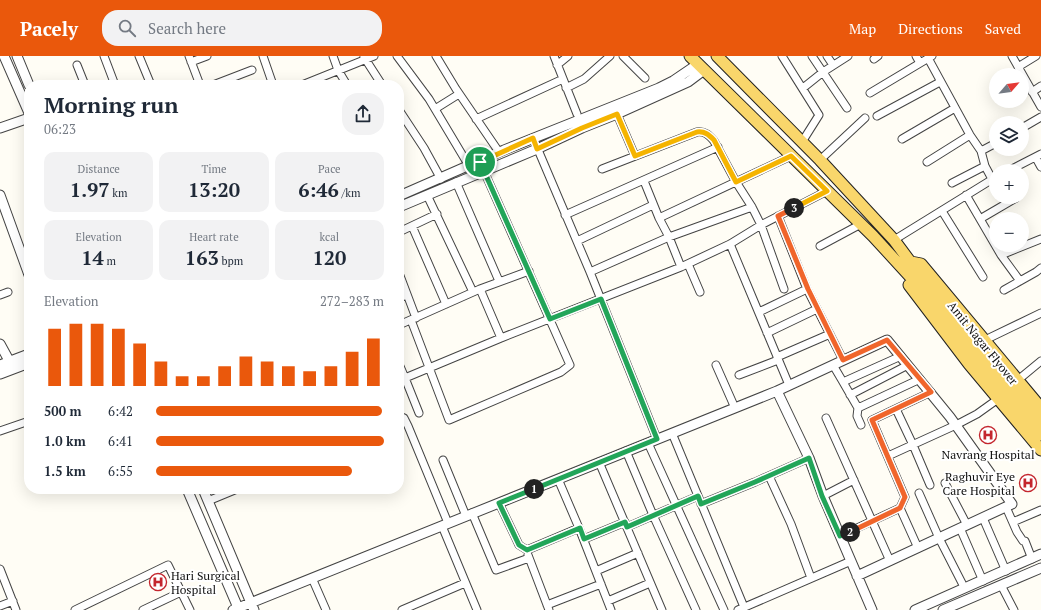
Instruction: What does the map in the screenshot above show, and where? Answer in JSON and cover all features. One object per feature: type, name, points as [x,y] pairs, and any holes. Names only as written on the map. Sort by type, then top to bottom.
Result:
[{"type":"main road","points":[[717,56],[820,160],[894,240],[907,266],[907,282],[969,364],[1041,450]]},
{"type":"main road","points":[[697,64],[861,224],[907,266]]},
{"type":"main road","points":[[907,266],[921,264],[1041,408]]},
{"type":"main road","name":"Amit Nagar Flyover","points":[[907,266],[1041,422]]},
{"type":"main road","name":"Amit Nagar Flyover","points":[[920,281],[1041,434]]},
{"type":"street","points":[[4,56],[24,102]]},
{"type":"street","points":[[17,56],[27,80]]},
{"type":"street","points":[[104,56],[113,80]]},
{"type":"street","points":[[139,56],[149,80]]},
{"type":"street","points":[[198,80],[190,59],[207,56]]},
{"type":"street","points":[[263,56],[271,80]]},
{"type":"street","points":[[333,56],[338,70],[344,80]]},
{"type":"street","points":[[314,80],[364,58],[374,56]]},
{"type":"street","points":[[397,56],[429,99],[469,166]]},
{"type":"street","points":[[437,56],[459,94],[499,152]]},
{"type":"street","points":[[554,56],[577,114]]},
{"type":"street","points":[[557,65],[568,56]]},
{"type":"street","points":[[566,88],[584,79],[610,56]]},
{"type":"street","points":[[623,56],[645,78]]},
{"type":"street","points":[[782,56],[819,114],[802,142]]},
{"type":"street","points":[[812,56],[847,108]]},
{"type":"street","points":[[827,56],[833,65]]},
{"type":"street","points":[[803,88],[823,72],[848,56]]},
{"type":"street","points":[[916,56],[920,63]]},
{"type":"street","points":[[1012,56],[1041,107]]},
{"type":"street","points":[[1018,67],[1036,56]]},
{"type":"street","points":[[870,93],[930,57],[940,82],[970,135],[981,151],[985,166],[989,171]]},
{"type":"street","points":[[364,58],[379,80]]},
{"type":"street","points":[[404,205],[537,149],[688,82],[697,64]]},
{"type":"street","points":[[404,194],[480,162],[499,152],[659,88],[673,81],[697,64]]},
{"type":"street","points":[[78,65],[83,80]]},
{"type":"street","points":[[225,80],[252,70]]},
{"type":"street","points":[[476,119],[563,79]]},
{"type":"street","points":[[877,116],[940,82]]},
{"type":"street","points":[[1032,92],[1041,86]]},
{"type":"street","points":[[434,109],[459,94]]},
{"type":"street","points":[[902,139],[955,108]]},
{"type":"street","points":[[617,114],[635,156]]},
{"type":"street","points":[[1029,124],[1041,117]]},
{"type":"street","points":[[404,118],[424,148],[441,179]]},
{"type":"street","points":[[820,160],[865,118]]},
{"type":"street","points":[[0,128],[24,120]]},
{"type":"street","points":[[602,169],[697,132],[702,131],[710,136],[718,147],[761,225],[784,289]]},
{"type":"street","points":[[927,162],[970,135]]},
{"type":"street","points":[[533,138],[590,272],[657,439]]},
{"type":"street","points":[[565,215],[718,147]]},
{"type":"street","points":[[981,151],[989,147]]},
{"type":"street","points":[[659,218],[791,156]]},
{"type":"street","points":[[1022,164],[1038,156],[1041,167]]},
{"type":"street","points":[[404,287],[449,420],[561,372],[570,365],[480,162]]},
{"type":"street","points":[[952,183],[985,166]]},
{"type":"street","points":[[644,181],[659,218],[684,266],[700,292]]},
{"type":"street","points":[[894,240],[989,181]]},
{"type":"street","points":[[456,182],[499,282]]},
{"type":"street","points":[[419,413],[405,378],[501,338],[684,266],[730,244],[761,225],[827,191]]},
{"type":"street","points":[[0,195],[3,212],[24,250]]},
{"type":"street","points":[[427,195],[501,338]]},
{"type":"street","points":[[966,195],[1001,255],[1020,281]]},
{"type":"street","points":[[980,219],[1006,204]]},
{"type":"street","points":[[577,241],[653,205]]},
{"type":"street","points":[[590,272],[669,237],[752,208]]},
{"type":"street","points":[[942,211],[983,277]]},
{"type":"street","points":[[404,230],[436,214]]},
{"type":"street","points":[[778,216],[808,289],[843,360]]},
{"type":"street","points":[[820,246],[861,224]]},
{"type":"street","points":[[412,226],[446,304]]},
{"type":"street","points":[[1001,255],[1041,240]]},
{"type":"street","points":[[730,244],[789,385]]},
{"type":"street","points":[[1004,290],[1041,268]]},
{"type":"street","points":[[404,323],[476,290],[529,271]]},
{"type":"street","points":[[759,312],[808,289]]},
{"type":"street","points":[[0,295],[8,292]]},
{"type":"street","points":[[767,333],[818,309]]},
{"type":"street","points":[[985,340],[1041,313]]},
{"type":"street","points":[[739,375],[830,334]]},
{"type":"street","points":[[189,494],[237,609],[253,606],[312,578],[777,391],[887,340],[931,392],[1012,504],[857,576]]},
{"type":"street","points":[[0,344],[12,365]]},
{"type":"street","points":[[843,382],[901,356]]},
{"type":"street","points":[[0,374],[24,357]]},
{"type":"street","points":[[1018,380],[1041,361]]},
{"type":"street","points":[[0,365],[24,364]]},
{"type":"street","points":[[716,365],[735,408]]},
{"type":"street","points":[[833,365],[858,408],[857,416],[861,425]]},
{"type":"street","points":[[850,395],[908,365]]},
{"type":"street","points":[[858,408],[920,379]]},
{"type":"street","points":[[777,391],[809,458],[822,496],[872,610]]},
{"type":"street","points":[[840,536],[900,508],[905,497],[872,420],[931,392]]},
{"type":"street","points":[[888,456],[956,425],[977,414],[998,399]]},
{"type":"street","points":[[896,408],[930,485]]},
{"type":"street","points":[[404,418],[445,524],[465,583],[477,610]]},
{"type":"street","points":[[826,418],[890,561]]},
{"type":"street","points":[[0,431],[24,423]]},
{"type":"street","points":[[672,433],[698,496],[741,609],[754,607],[810,578],[851,561]]},
{"type":"street","points":[[648,443],[724,610]]},
{"type":"street","points":[[626,452],[696,610]]},
{"type":"street","points":[[701,504],[809,458]]},
{"type":"street","points":[[443,460],[496,570],[529,558]]},
{"type":"street","points":[[599,462],[662,610]]},
{"type":"street","points":[[769,476],[791,524],[810,578]]},
{"type":"street","points":[[558,479],[580,528],[611,610]]},
{"type":"street","points":[[822,496],[854,480]]},
{"type":"street","points":[[945,483],[983,581]]},
{"type":"street","points":[[919,493],[964,588]]},
{"type":"street","points":[[205,494],[253,606]]},
{"type":"street","points":[[208,501],[225,494]]},
{"type":"street","points":[[584,539],[653,515],[698,496]]},
{"type":"street","points":[[499,503],[519,545],[527,550],[548,607],[601,584]]},
{"type":"street","points":[[1006,507],[1023,541],[1025,541],[1032,559]]},
{"type":"street","points":[[900,508],[918,548]]},
{"type":"street","points":[[1013,522],[1041,510]]},
{"type":"street","points":[[984,518],[1006,571]]},
{"type":"street","points":[[527,550],[580,528]]},
{"type":"street","points":[[596,571],[638,553]]},
{"type":"street","points":[[915,610],[1006,571],[1041,554]]},
{"type":"street","points":[[75,610],[168,565],[190,610]]},
{"type":"street","points":[[943,610],[1041,568]]},
{"type":"street","points":[[0,569],[16,610]]},
{"type":"street","points":[[312,578],[326,610]]},
{"type":"street","points":[[402,610],[465,583]]},
{"type":"street","points":[[608,601],[650,583]]},
{"type":"street","points":[[1001,585],[1014,610]]},
{"type":"street","points":[[143,610],[181,592]]},
{"type":"street","points":[[0,606],[13,601]]},
{"type":"place","name":"Navrang Hospital","points":[[988,435]]},
{"type":"place","name":"Raghuvir Eye Care Hospital","points":[[1028,483]]},
{"type":"place","name":"Hari Surgical Hospital","points":[[158,582]]},
{"type":"route","points":[[617,114],[635,156],[702,131],[714,140],[736,182],[791,156],[827,191],[778,216],[808,289],[843,360],[887,340],[931,392],[872,420],[905,497],[900,508],[840,536],[822,496],[809,458],[701,504],[698,496],[627,527],[625,522],[584,539],[580,528],[527,550],[519,545],[499,503],[657,439],[601,299],[550,319],[480,162],[533,138],[537,149],[582,128],[617,114]]}]
